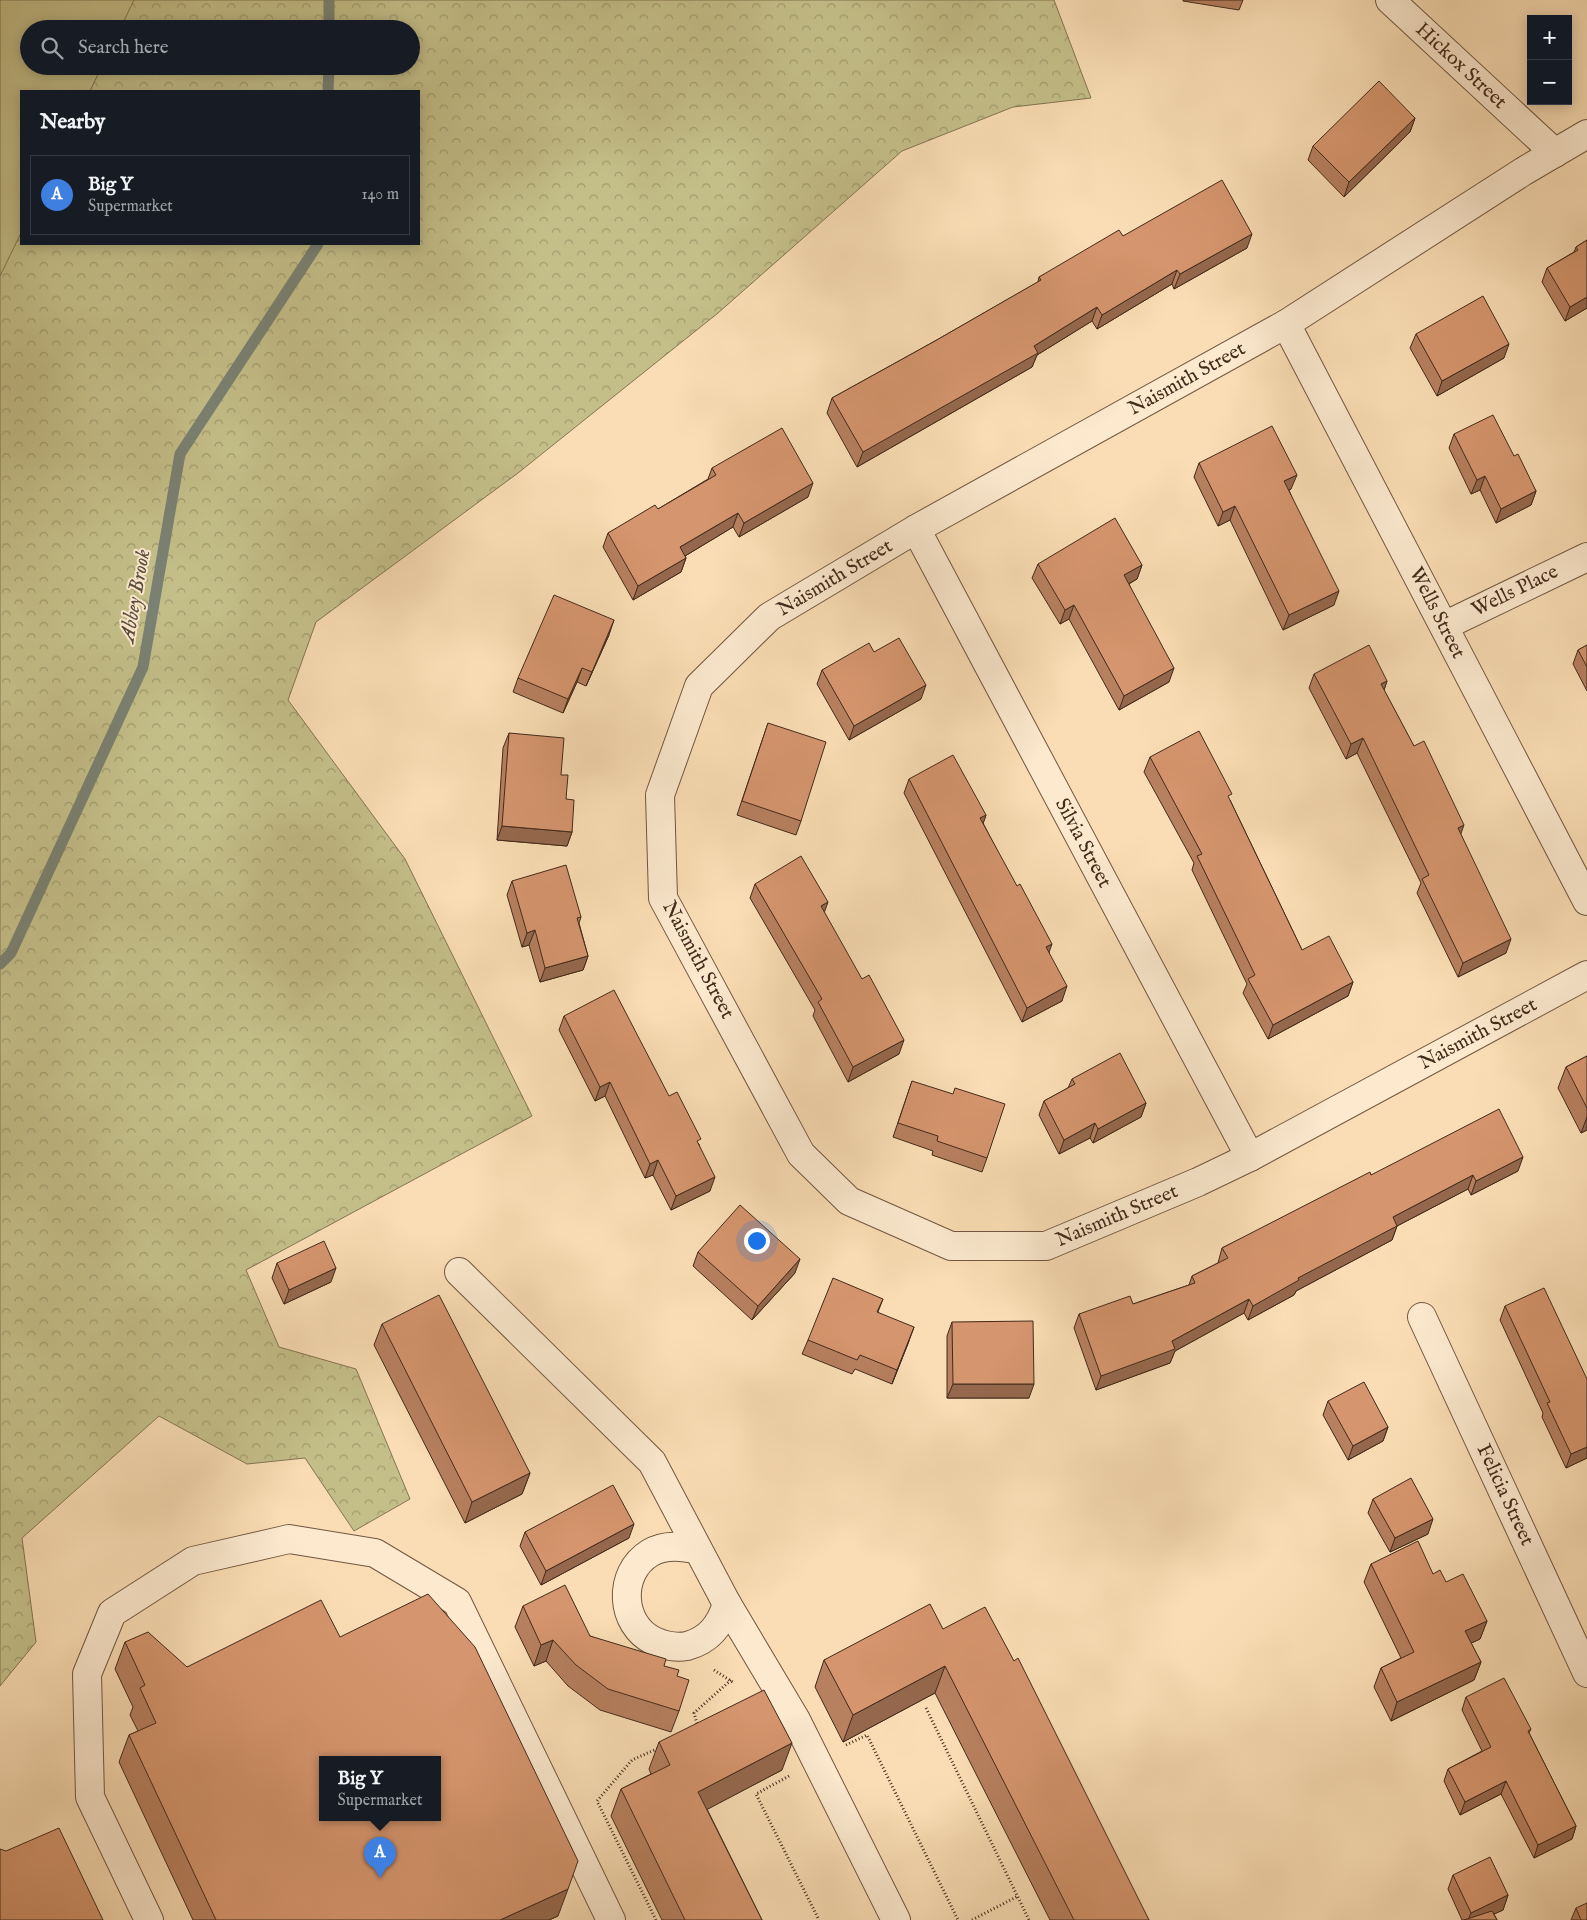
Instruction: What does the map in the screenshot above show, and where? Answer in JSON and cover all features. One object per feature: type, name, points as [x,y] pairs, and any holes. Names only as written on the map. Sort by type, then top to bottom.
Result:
[{"type":"street","name":"Hickox Street","points":[[1390,0],[1555,153]]},
{"type":"street","name":"Naismith Street","points":[[1587,134],[1524,171],[1286,324],[916,529],[769,617],[699,686],[660,795],[663,898],[801,1154],[849,1201],[951,1246],[1046,1246],[1198,1182],[1587,975]]},
{"type":"street","name":"Wells Street","points":[[1286,324],[1587,901]]},
{"type":"street","name":"Silvia Street","points":[[916,529],[1250,1156]]},
{"type":"street","name":"Wells Place","points":[[1444,626],[1587,557]]},
{"type":"street","points":[[458,1272],[652,1462],[727,1604],[796,1720],[896,1920]]},
{"type":"street","name":"Felicia Street","points":[[1422,1317],[1587,1673]]},
{"type":"street","points":[[149,1920],[90,1797],[87,1674],[112,1612],[193,1560],[289,1539],[375,1553],[457,1602],[611,1920]]},
{"type":"street","points":[[698,1550],[682,1546],[665,1547],[650,1554],[637,1565],[629,1579],[626,1596],[629,1612],[636,1627],[648,1639],[664,1646],[681,1647],[697,1643],[711,1634],[722,1620],[727,1604]]},
{"type":"path","points":[[708,1668],[717,1671],[738,1686]]},
{"type":"path","points":[[699,1730],[694,1713],[731,1680]]},
{"type":"path","points":[[926,1708],[1029,1920]]},
{"type":"path","points":[[839,1748],[867,1735],[958,1920]]},
{"type":"path","points":[[656,1920],[597,1801],[632,1760],[666,1745]]},
{"type":"path","points":[[796,1772],[756,1794],[819,1920]]},
{"type":"path","points":[[972,1920],[1018,1896]]},
{"type":"green space","points":[[0,0],[1054,0],[1091,98],[1013,107],[902,151],[718,313],[518,473],[316,622],[288,700],[405,859],[532,1116],[246,1270],[279,1347],[356,1369],[410,1499],[354,1531],[305,1458],[247,1464],[159,1416],[22,1538],[36,1642],[0,1686]]},
{"type":"green space","points":[[0,0],[134,0],[124,20],[20,20],[20,75],[98,75],[90,90],[20,90],[20,235],[0,276]]},
{"type":"building","points":[[1379,81],[1415,118],[1349,182],[1313,146]]},
{"type":"building","points":[[1222,180],[1252,234],[1180,274],[1177,270],[1102,315],[1097,307],[1034,346],[1038,353],[863,452],[832,398],[1041,280],[1039,277],[1119,230],[1123,236]]},
{"type":"building","points":[[1587,240],[1587,297],[1570,307],[1547,268],[1578,250],[1576,247]]},
{"type":"building","points":[[1483,296],[1509,344],[1442,381],[1416,334]]},
{"type":"building","points":[[1493,415],[1514,456],[1518,454],[1536,491],[1501,509],[1485,476],[1477,480],[1454,434]]},
{"type":"building","points":[[1272,426],[1297,475],[1284,481],[1339,591],[1289,615],[1235,506],[1223,512],[1199,463]]},
{"type":"building","points":[[782,428],[813,483],[744,523],[738,513],[680,547],[686,558],[638,586],[608,533],[655,505],[658,509],[716,475],[712,468]]},
{"type":"building","points":[[1115,518],[1142,565],[1124,575],[1174,668],[1124,696],[1074,605],[1065,610],[1038,564]]},
{"type":"building","points":[[554,595],[614,620],[592,672],[582,668],[568,699],[518,678]]},
{"type":"building","points":[[899,638],[926,685],[854,726],[822,670],[869,643],[874,652]]},
{"type":"building","points":[[1369,645],[1387,681],[1381,684],[1414,746],[1424,741],[1464,825],[1458,828],[1511,939],[1463,963],[1422,879],[1429,875],[1363,738],[1351,744],[1314,674]]},
{"type":"building","points":[[1587,645],[1587,667],[1578,650]]},
{"type":"building","points":[[768,723],[826,742],[801,821],[742,801]]},
{"type":"building","points":[[1199,731],[1232,794],[1228,796],[1302,950],[1329,936],[1353,982],[1273,1025],[1248,979],[1255,975],[1197,856],[1202,854],[1150,757]]},
{"type":"building","points":[[509,733],[564,738],[561,775],[568,775],[566,799],[574,800],[572,832],[502,826]]},
{"type":"building","points":[[953,755],[986,815],[980,818],[1017,886],[1020,884],[1052,944],[1046,947],[1067,986],[1027,1008],[909,779]]},
{"type":"building","points":[[801,856],[828,902],[821,906],[862,979],[869,975],[904,1040],[853,1067],[818,1002],[822,999],[755,884]]},
{"type":"building","points":[[566,865],[581,917],[577,918],[588,956],[545,968],[535,930],[527,933],[512,881]]},
{"type":"building","points":[[614,990],[669,1096],[677,1092],[701,1139],[697,1141],[715,1177],[676,1196],[658,1160],[650,1164],[610,1082],[600,1087],[564,1016]]},
{"type":"building","points":[[1120,1053],[1146,1103],[1098,1129],[1095,1123],[1064,1140],[1044,1101],[1075,1084],[1072,1079]]},
{"type":"building","points":[[1587,1056],[1587,1108],[1566,1067]]},
{"type":"building","points":[[912,1081],[953,1094],[955,1088],[1005,1104],[987,1158],[937,1141],[938,1136],[898,1123]]},
{"type":"building","points":[[1499,1109],[1523,1157],[1476,1181],[1473,1175],[1393,1217],[1397,1226],[1298,1278],[1299,1280],[1253,1306],[1249,1299],[1172,1341],[1175,1349],[1101,1376],[1079,1314],[1130,1296],[1133,1304],[1195,1283],[1192,1276],[1228,1258],[1222,1248],[1370,1172],[1371,1175]]},
{"type":"building","points":[[740,1205],[800,1259],[758,1306],[698,1252]]},
{"type":"building","points":[[324,1241],[336,1268],[289,1290],[277,1263]]},
{"type":"building","points":[[833,1278],[883,1299],[877,1312],[914,1327],[897,1370],[860,1355],[857,1360],[808,1340]]},
{"type":"building","points":[[1544,1288],[1587,1379],[1587,1447],[1571,1454],[1547,1403],[1550,1402],[1505,1306]]},
{"type":"building","points":[[439,1295],[530,1473],[472,1502],[382,1324]]},
{"type":"building","points":[[1033,1321],[1034,1384],[953,1384],[952,1322]]},
{"type":"building","points":[[1364,1382],[1388,1427],[1353,1446],[1328,1401]]},
{"type":"building","points":[[1411,1478],[1433,1519],[1395,1538],[1373,1499]]},
{"type":"building","points":[[613,1485],[634,1524],[546,1571],[525,1532]]},
{"type":"building","points":[[1418,1541],[1433,1574],[1440,1570],[1446,1582],[1463,1574],[1487,1621],[1465,1631],[1481,1662],[1397,1702],[1381,1668],[1414,1652],[1371,1564]]},
{"type":"building","points":[[565,1585],[590,1636],[666,1659],[664,1666],[679,1670],[677,1676],[689,1680],[679,1711],[608,1689],[576,1665],[553,1640],[541,1645],[523,1606]]},
{"type":"building","points":[[428,1594],[475,1647],[578,1861],[568,1889],[500,1920],[216,1920],[129,1735],[156,1723],[140,1688],[145,1685],[125,1642],[148,1632],[187,1667],[321,1600],[340,1637]]},
{"type":"building","points":[[930,1604],[943,1629],[985,1607],[1014,1661],[1018,1658],[1149,1920],[1074,1920],[945,1666],[853,1715],[824,1660]]},
{"type":"building","points":[[1504,1678],[1531,1729],[1528,1731],[1576,1826],[1538,1845],[1506,1781],[1465,1802],[1448,1769],[1491,1747],[1466,1697]]},
{"type":"building","points":[[764,1690],[792,1743],[698,1792],[762,1920],[685,1920],[621,1789],[670,1765],[659,1742]]},
{"type":"building","points":[[59,1828],[103,1920],[0,1920],[0,1849],[6,1851]]},
{"type":"building","points":[[1490,1857],[1508,1895],[1471,1913],[1453,1875]]},
{"type":"building","points":[[1587,1903],[1587,1920],[1581,1920],[1576,1908]]},
{"type":"building","points":[[1492,1911],[1497,1920],[1464,1920]]},
{"type":"waterway","name":"Abbey Brook","points":[[329,0],[329,20]]},
{"type":"waterway","name":"Abbey Brook","points":[[328,90],[329,75]]},
{"type":"waterway","name":"Abbey Brook","points":[[0,964],[11,953],[143,667],[180,454],[317,245]]},
{"type":"place","name":"Big Y","points":[[380,1878]]}]
